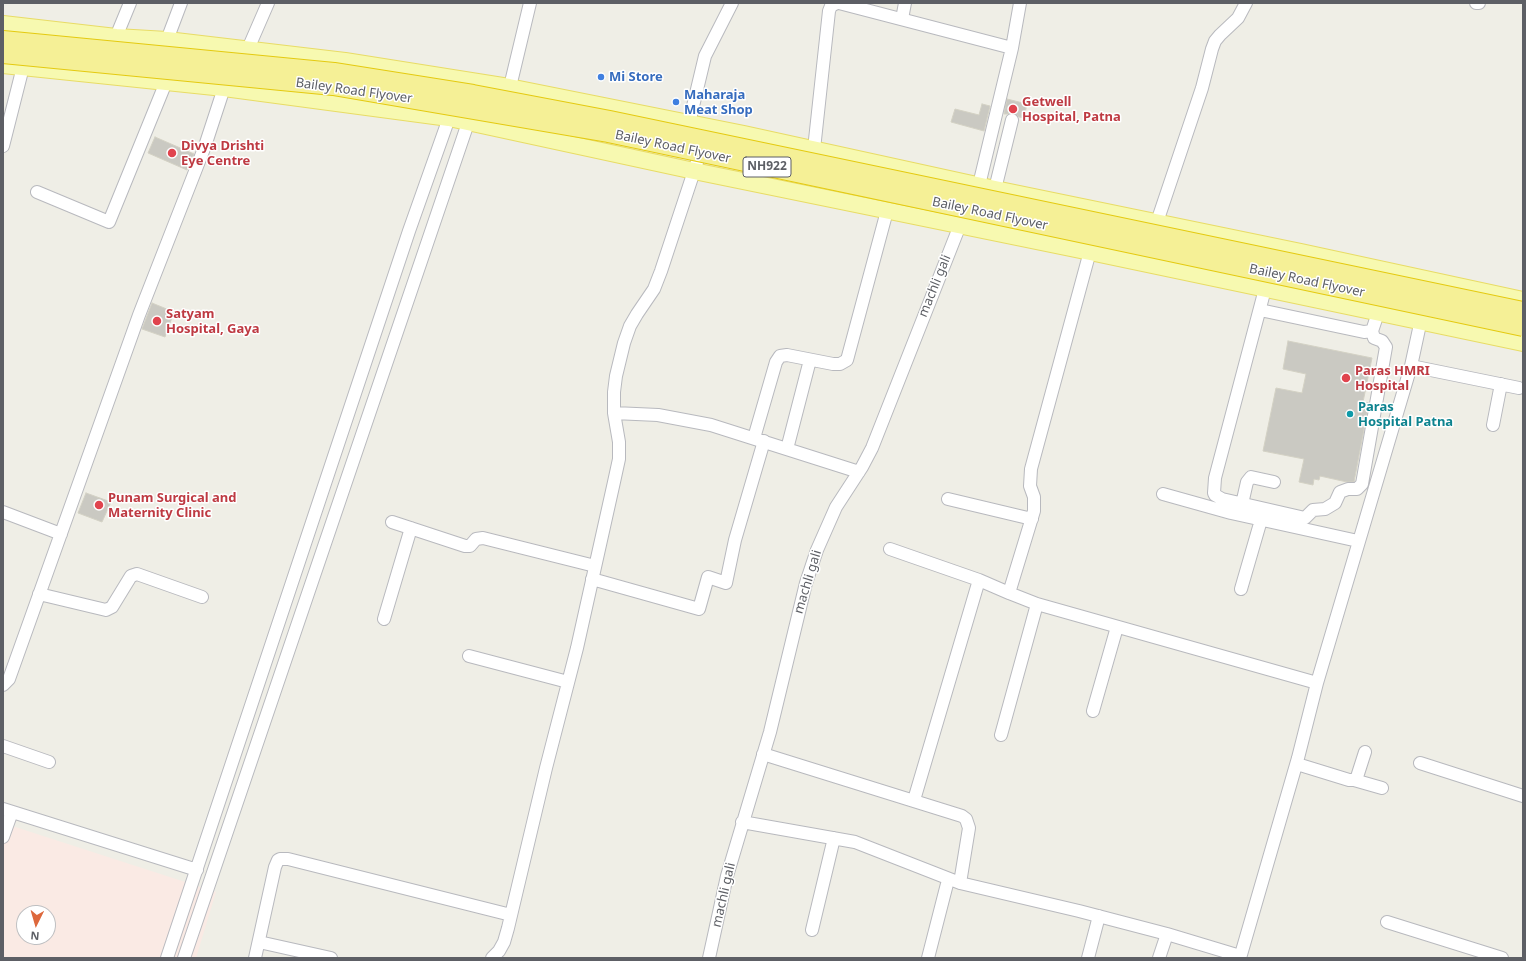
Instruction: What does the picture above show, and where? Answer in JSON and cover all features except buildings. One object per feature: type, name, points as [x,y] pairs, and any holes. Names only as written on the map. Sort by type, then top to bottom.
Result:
[{"type":"highway","name":"Bailey Road Flyover","points":[[3,40],[334,72],[473,94],[625,123],[1523,311]]},
{"type":"highway","name":"Bailey Road Flyover","points":[[3,54],[333,86],[592,130],[1523,327]]},
{"type":"main road","points":[[3,24],[167,40],[345,61],[509,87],[689,123],[1523,300]]},
{"type":"main road","points":[[122,77],[124,37]]},
{"type":"main road","points":[[305,99],[311,57]]},
{"type":"main road","points":[[3,65],[224,88],[449,118],[694,171],[1523,343]]},
{"type":"main road","points":[[984,230],[987,187]]},
{"type":"street","points":[[124,37],[130,3]]},
{"type":"street","points":[[167,40],[181,3]]},
{"type":"street","points":[[248,49],[268,3]]},
{"type":"street","points":[[503,130],[509,87],[530,3]]},
{"type":"street","points":[[689,123],[706,56],[712,41],[723,24],[732,3]]},
{"type":"street","points":[[814,150],[829,11],[831,6],[838,3],[1012,48]]},
{"type":"street","points":[[902,19],[906,3]]},
{"type":"street","points":[[987,187],[1020,3]]},
{"type":"street","points":[[1157,222],[1202,88],[1215,41],[1238,18],[1246,3]]},
{"type":"street","points":[[3,146],[23,67]]},
{"type":"street","points":[[37,192],[109,222],[166,82]]},
{"type":"street","points":[[3,685],[9,679],[139,315],[205,146],[224,88]]},
{"type":"street","points":[[167,958],[449,118]]},
{"type":"street","points":[[987,187],[1012,120]]},
{"type":"street","points":[[184,958],[468,123]]},
{"type":"street","points":[[492,958],[499,952],[504,942],[512,916],[619,459],[619,442],[614,413],[614,392],[616,376],[624,344],[637,314],[648,299],[659,276],[708,127]]},
{"type":"street","points":[[592,579],[699,608],[708,577],[726,583],[778,358],[783,355],[840,364],[847,360],[887,210]]},
{"type":"street","points":[[1009,593],[1035,505],[1030,486],[1031,469],[1101,210]]},
{"type":"street","name":"machli gali","points":[[709,958],[727,876],[770,732],[806,583],[836,507],[859,472],[872,448],[960,225]]},
{"type":"street","points":[[742,822],[855,842],[960,884],[1099,916],[1167,934],[1240,957],[1297,764],[1317,683],[1358,541],[1411,366],[1420,322],[1434,281]]},
{"type":"street","points":[[1265,289],[1213,490],[1215,495],[1218,497],[1305,518],[1313,510],[1326,509],[1335,503],[1340,492],[1348,489],[1357,489],[1362,484],[1386,347],[1382,342],[1374,338],[1372,331],[1378,313]]},
{"type":"street","points":[[1260,310],[1364,332],[1372,331]]},
{"type":"street","points":[[787,449],[810,360]]},
{"type":"street","points":[[1411,366],[1519,388]]},
{"type":"street","points":[[1493,425],[1502,384]]},
{"type":"street","points":[[614,413],[658,416],[696,421],[859,472]]},
{"type":"street","points":[[1242,504],[1247,482],[1251,477],[1274,482]]},
{"type":"street","points":[[1163,494],[1231,513],[1358,541]]},
{"type":"street","points":[[948,499],[1032,519]]},
{"type":"street","points":[[3,512],[61,534]]},
{"type":"street","points":[[1241,589],[1261,520]]},
{"type":"street","points":[[392,522],[465,546],[470,546],[476,538],[482,538],[595,566]]},
{"type":"street","points":[[384,619],[411,528]]},
{"type":"street","points":[[890,549],[979,580],[1037,604],[1317,683]]},
{"type":"street","points":[[39,594],[106,610],[112,607],[131,576],[137,574],[202,597]]},
{"type":"street","points":[[914,800],[979,580]]},
{"type":"street","points":[[1002,735],[1037,604]]},
{"type":"street","points":[[1093,711],[1117,627]]},
{"type":"street","points":[[469,656],[568,682]]},
{"type":"street","points":[[3,746],[49,762]]},
{"type":"street","points":[[1354,780],[1357,776],[1365,752]]},
{"type":"street","points":[[763,754],[962,816],[968,823],[969,834],[960,884]]},
{"type":"street","points":[[1420,763],[1523,796]]},
{"type":"street","points":[[1297,764],[1348,780],[1354,780],[1382,788]]},
{"type":"street","points":[[3,837],[7,811],[197,870]]},
{"type":"street","points":[[812,930],[834,838]]},
{"type":"street","points":[[256,958],[274,867],[280,859],[288,859],[512,916]]},
{"type":"street","points":[[928,958],[948,880]]},
{"type":"street","points":[[1088,958],[1099,916]]},
{"type":"street","points":[[1387,922],[1502,958]]},
{"type":"street","points":[[1159,958],[1167,934]]},
{"type":"street","points":[[259,942],[331,958]]},
{"type":"shaded area","points":[[3,823],[216,892],[196,958],[3,958]]},
{"type":"place","name":"Mi Store","points":[[601,77]]},
{"type":"place","name":"Maharaja Meat Shop","points":[[676,102]]},
{"type":"place","name":"Getwell Hospital, Patna","points":[[1013,109]]},
{"type":"place","name":"Divya Drishti Eye Centre","points":[[172,153]]},
{"type":"place","name":"Satyam Hospital, Gaya","points":[[157,321]]},
{"type":"place","name":"Paras HMRI Hospital","points":[[1346,378]]},
{"type":"place","name":"Paras Hospital Patna","points":[[1350,414]]},
{"type":"place","name":"Punam Surgical and Maternity Clinic","points":[[99,505]]}]
